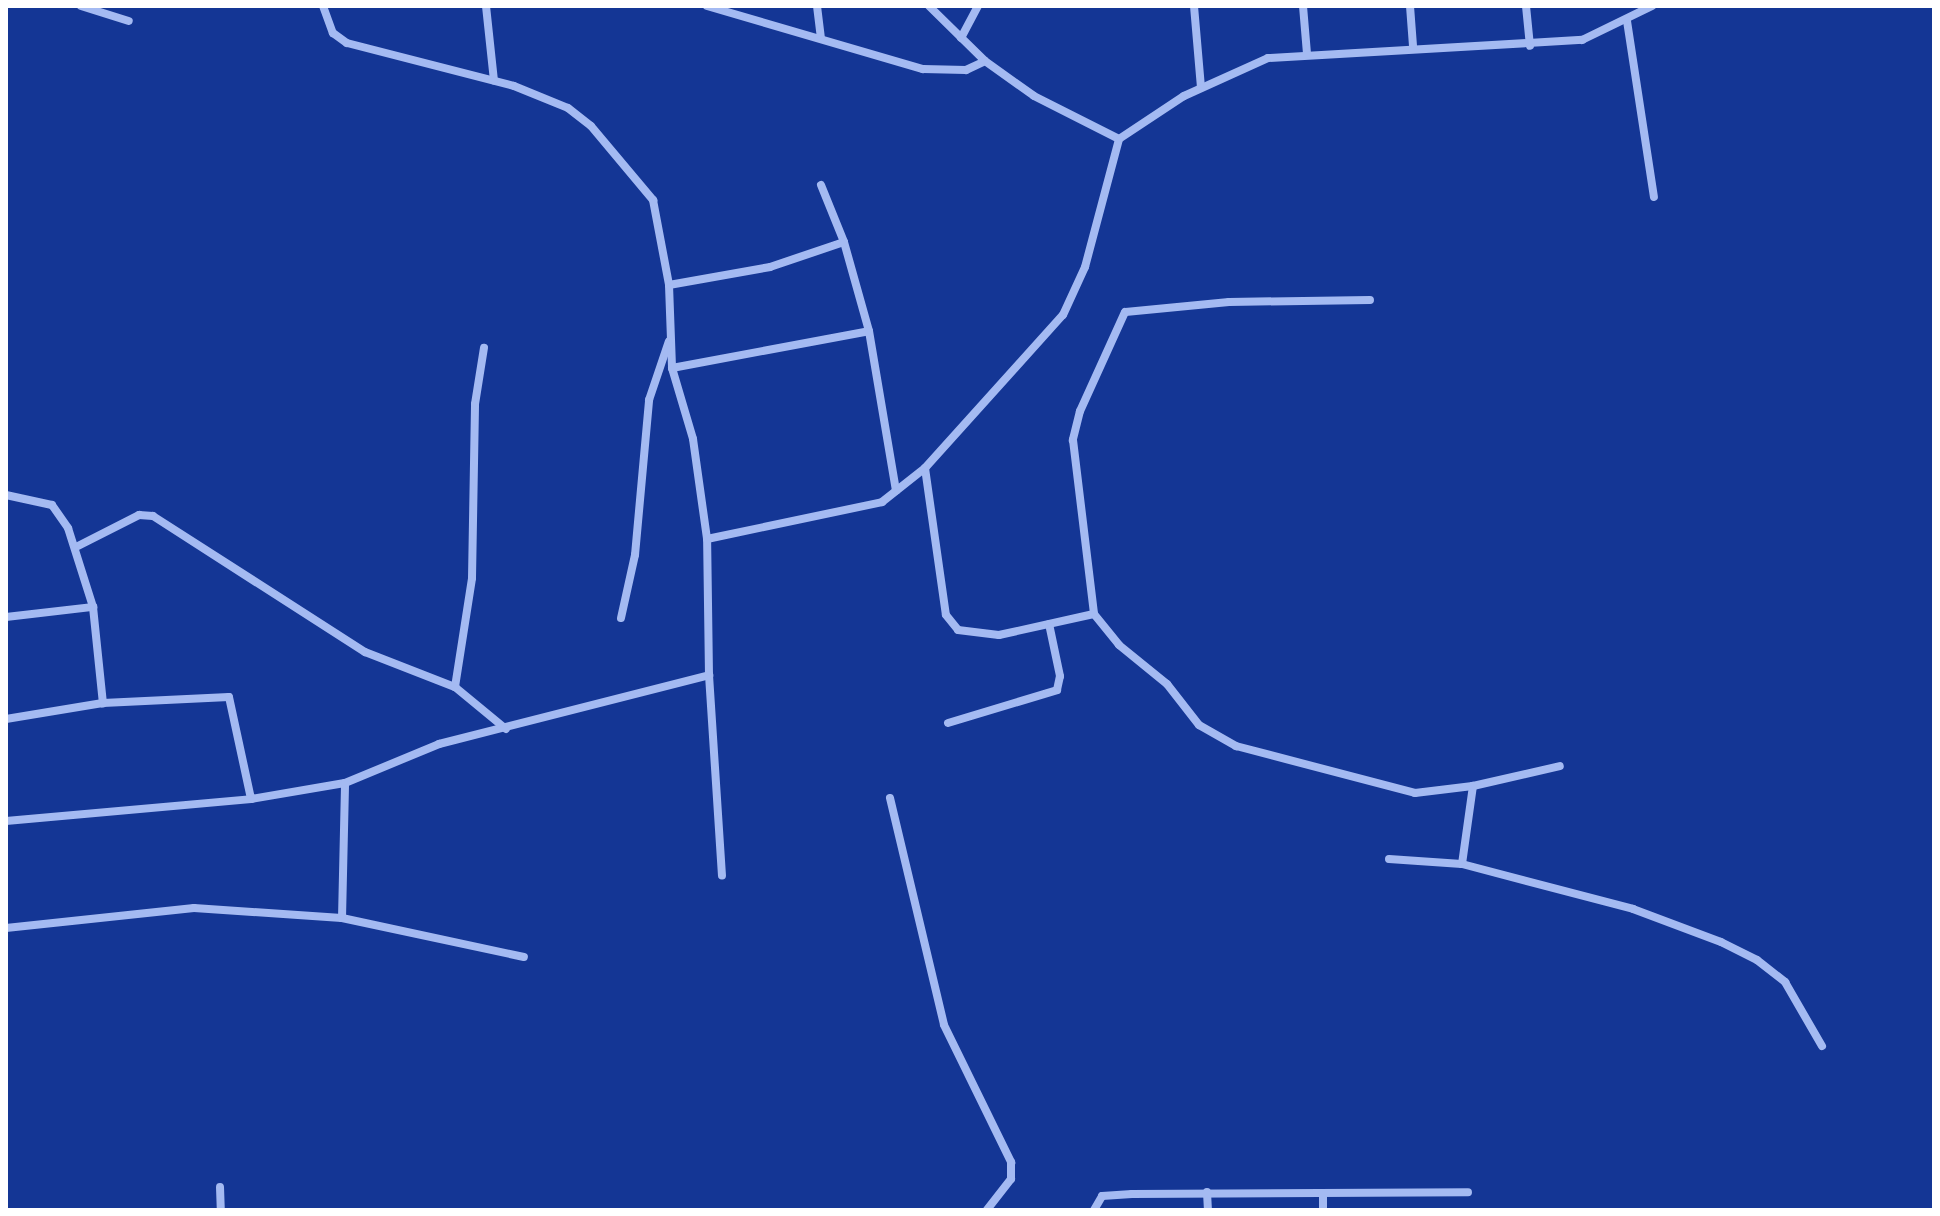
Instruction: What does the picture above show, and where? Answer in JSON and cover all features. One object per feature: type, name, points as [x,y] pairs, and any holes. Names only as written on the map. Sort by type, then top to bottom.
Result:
[{"type":"street","points":[[81,6],[129,21]]},
{"type":"street","points":[[323,6],[333,33],[347,43],[494,81],[568,108],[630,169],[653,200],[669,285],[672,368],[693,439],[707,539],[709,675],[722,876]]},
{"type":"street","points":[[486,6],[494,81]]},
{"type":"street","points":[[707,6],[948,73],[985,61]]},
{"type":"street","points":[[817,6],[821,37]]},
{"type":"street","points":[[929,6],[985,61],[1034,96],[1119,139]]},
{"type":"street","points":[[961,38],[978,6]]},
{"type":"street","points":[[1194,6],[1201,88]]},
{"type":"street","points":[[1303,6],[1307,54]]},
{"type":"street","points":[[1410,6],[1413,46]]},
{"type":"street","points":[[1526,6],[1530,46]]},
{"type":"street","points":[[707,539],[848,512],[882,502],[925,468],[1063,315],[1085,267],[1119,139],[1201,88],[1268,58],[1413,46],[1530,46],[1582,40],[1627,21],[1652,6]]},
{"type":"street","points":[[1627,21],[1654,197]]},
{"type":"street","points":[[821,185],[844,242],[869,331],[896,491]]},
{"type":"street","points":[[669,285],[770,267],[844,242]]},
{"type":"street","points":[[1370,300],[1229,302],[1125,312],[1080,411],[1073,440],[1094,614],[1216,738],[1415,793],[1473,786],[1560,766]]},
{"type":"street","points":[[672,368],[869,331]]},
{"type":"street","points":[[621,618],[635,555],[649,400],[670,336]]},
{"type":"street","points":[[455,687],[472,578],[477,513],[475,404],[484,348]]},
{"type":"street","points":[[925,468],[946,615],[958,630],[973,635],[999,635],[1094,614]]},
{"type":"street","points":[[6,495],[52,505],[76,547],[93,607],[103,703]]},
{"type":"street","points":[[76,547],[139,515],[153,516],[365,652],[455,687],[506,729]]},
{"type":"street","points":[[6,617],[93,607]]},
{"type":"street","points":[[948,723],[1057,690],[1060,676],[1049,624]]},
{"type":"street","points":[[6,821],[251,799],[345,783],[439,744],[709,675]]},
{"type":"street","points":[[6,719],[103,703],[229,697],[235,702],[251,799]]},
{"type":"street","points":[[342,918],[345,783]]},
{"type":"street","points":[[1462,864],[1473,786]]},
{"type":"street","points":[[890,798],[944,1025],[1011,1162],[1011,1179],[987,1210]]},
{"type":"street","points":[[1389,859],[1462,864],[1633,909],[1733,948],[1785,982],[1822,1046]]},
{"type":"street","points":[[6,928],[194,908],[342,918],[524,957]]},
{"type":"street","points":[[220,1187],[221,1210]]},
{"type":"street","points":[[1094,1210],[1102,1196],[1207,1192],[1468,1192]]},
{"type":"street","points":[[1207,1192],[1208,1210]]},
{"type":"street","points":[[1323,1193],[1323,1210]]}]
